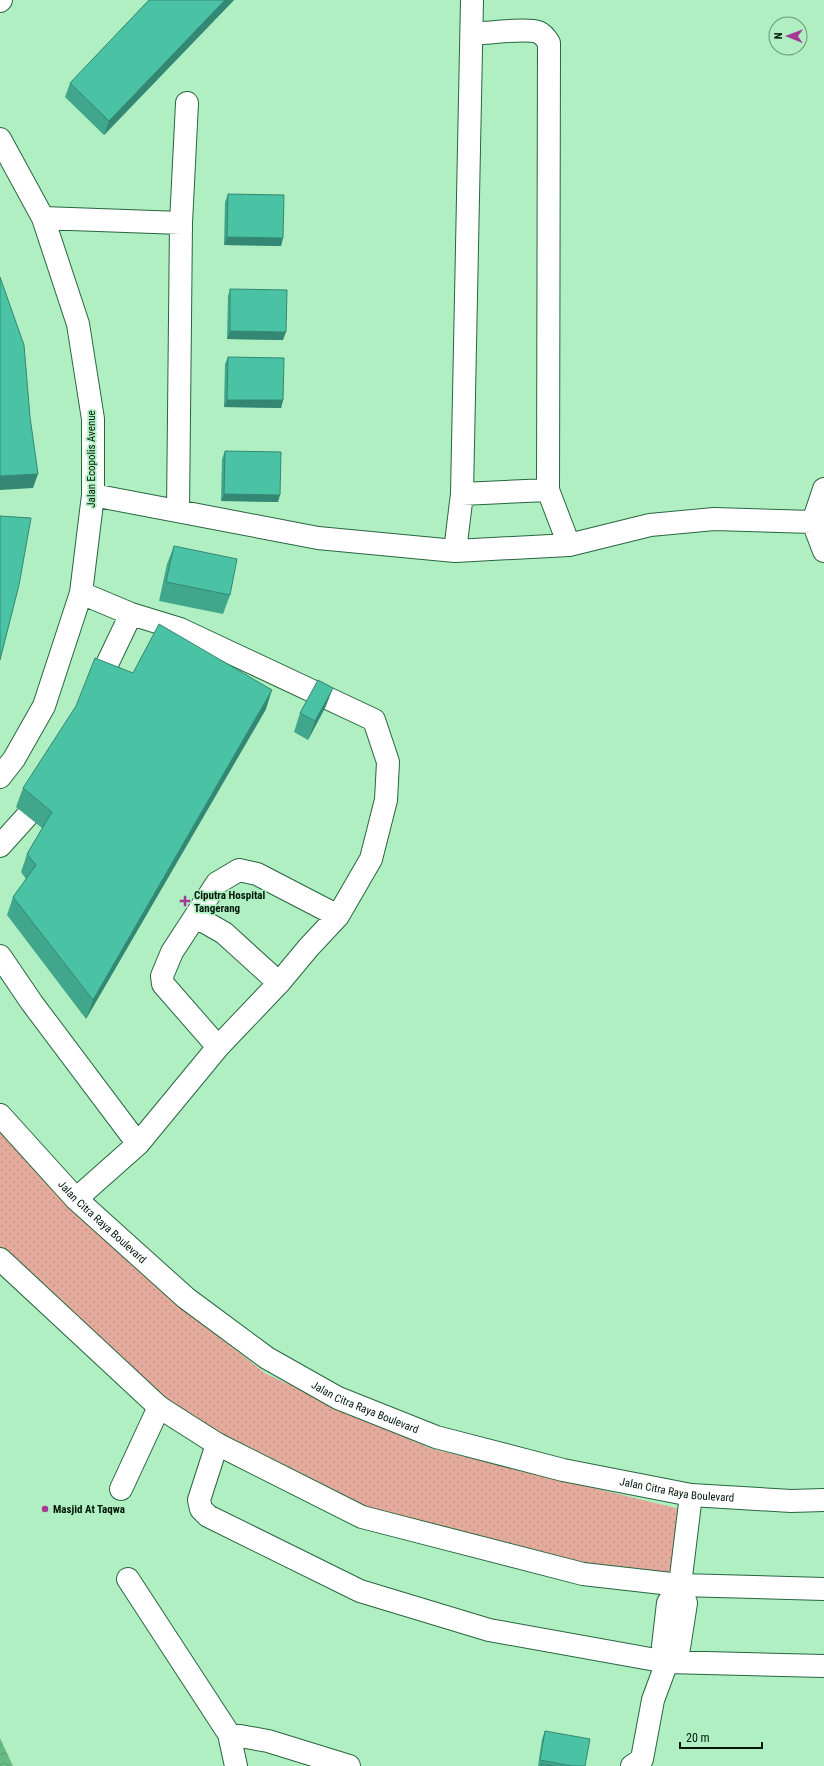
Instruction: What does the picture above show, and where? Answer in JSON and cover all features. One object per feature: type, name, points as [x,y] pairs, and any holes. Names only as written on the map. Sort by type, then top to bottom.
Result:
[{"type":"street","points":[[455,551],[462,494],[472,0]]},
{"type":"street","points":[[472,34],[534,31],[546,37],[549,43],[548,490],[569,545]]},
{"type":"street","points":[[178,511],[181,223],[187,103]]},
{"type":"street","name":"Jalan Ecopolis Avenue","points":[[0,139],[43,218],[78,324],[93,420],[93,495],[81,594],[44,706],[14,759],[0,777]]},
{"type":"street","points":[[43,218],[181,223]]},
{"type":"street","points":[[462,494],[548,490]]},
{"type":"street","points":[[824,490],[813,522],[824,551]]},
{"type":"street","points":[[93,495],[318,538],[455,551],[569,545],[650,525],[714,519],[813,522]]},
{"type":"street","points":[[76,1199],[138,1144],[218,1047],[279,983],[309,947],[338,916],[371,859],[386,800],[388,762],[374,720],[180,629],[131,614],[81,594]]},
{"type":"street","points":[[99,681],[131,614]]},
{"type":"street","points":[[0,846],[27,816]]},
{"type":"street","points":[[218,1047],[163,984],[162,976],[172,952],[196,918],[217,883],[239,870],[257,874],[338,916]]},
{"type":"street","points":[[196,918],[224,933],[279,983]]},
{"type":"street","points":[[0,956],[32,1003],[138,1144]]},
{"type":"street","name":"Jalan Citra Raya Boulevard","points":[[0,1115],[76,1199],[186,1298],[267,1358],[338,1398],[436,1437],[563,1470],[691,1495],[792,1501],[824,1500]]},
{"type":"street","points":[[0,1259],[160,1407],[217,1444],[362,1517],[583,1574],[680,1585],[824,1589]]},
{"type":"street","points":[[121,1489],[160,1407]]},
{"type":"street","points":[[217,1444],[199,1500],[201,1509],[208,1516],[360,1591],[489,1630],[667,1662],[824,1666]]},
{"type":"street","points":[[641,1764],[653,1700],[667,1662],[663,1646],[668,1603],[680,1585],[691,1495]]},
{"type":"street","points":[[128,1580],[229,1734],[236,1766]]},
{"type":"street","points":[[229,1734],[268,1741],[349,1766]]},
{"type":"shaded area","points":[[0,1110],[180,1306],[266,1374],[429,1448],[684,1510],[678,1588],[357,1509],[217,1443],[0,1259]]},
{"type":"water","points":[[0,1738],[13,1766],[0,1766]]},
{"type":"building","points":[[149,0],[225,0],[109,121],[70,83]]},
{"type":"building","points":[[228,194],[284,195],[283,238],[227,237]]},
{"type":"building","points":[[0,277],[24,345],[30,417],[38,474],[0,476]]},
{"type":"building","points":[[230,289],[287,290],[286,332],[230,331]]},
{"type":"building","points":[[228,357],[284,358],[283,400],[227,400]]},
{"type":"building","points":[[225,451],[281,452],[280,495],[224,494]]},
{"type":"building","points":[[0,516],[31,518],[19,585],[0,660]]},
{"type":"building","points":[[174,546],[237,559],[230,595],[166,582]]},
{"type":"building","points":[[159,624],[272,690],[93,1000],[13,897],[36,865],[27,854],[52,812],[23,788],[76,706],[95,658],[133,673]]},
{"type":"building","points":[[318,680],[333,688],[315,721],[300,713]]},
{"type":"building","points":[[545,1731],[590,1739],[585,1766],[572,1766],[540,1760]]},
{"type":"building","points":[[541,1764],[554,1766],[541,1766]]},
{"type":"place","name":"Ciputra Hospital Tangerang","points":[[185,901]]},
{"type":"place","name":"Masjid At Taqwa","points":[[45,1509]]}]
